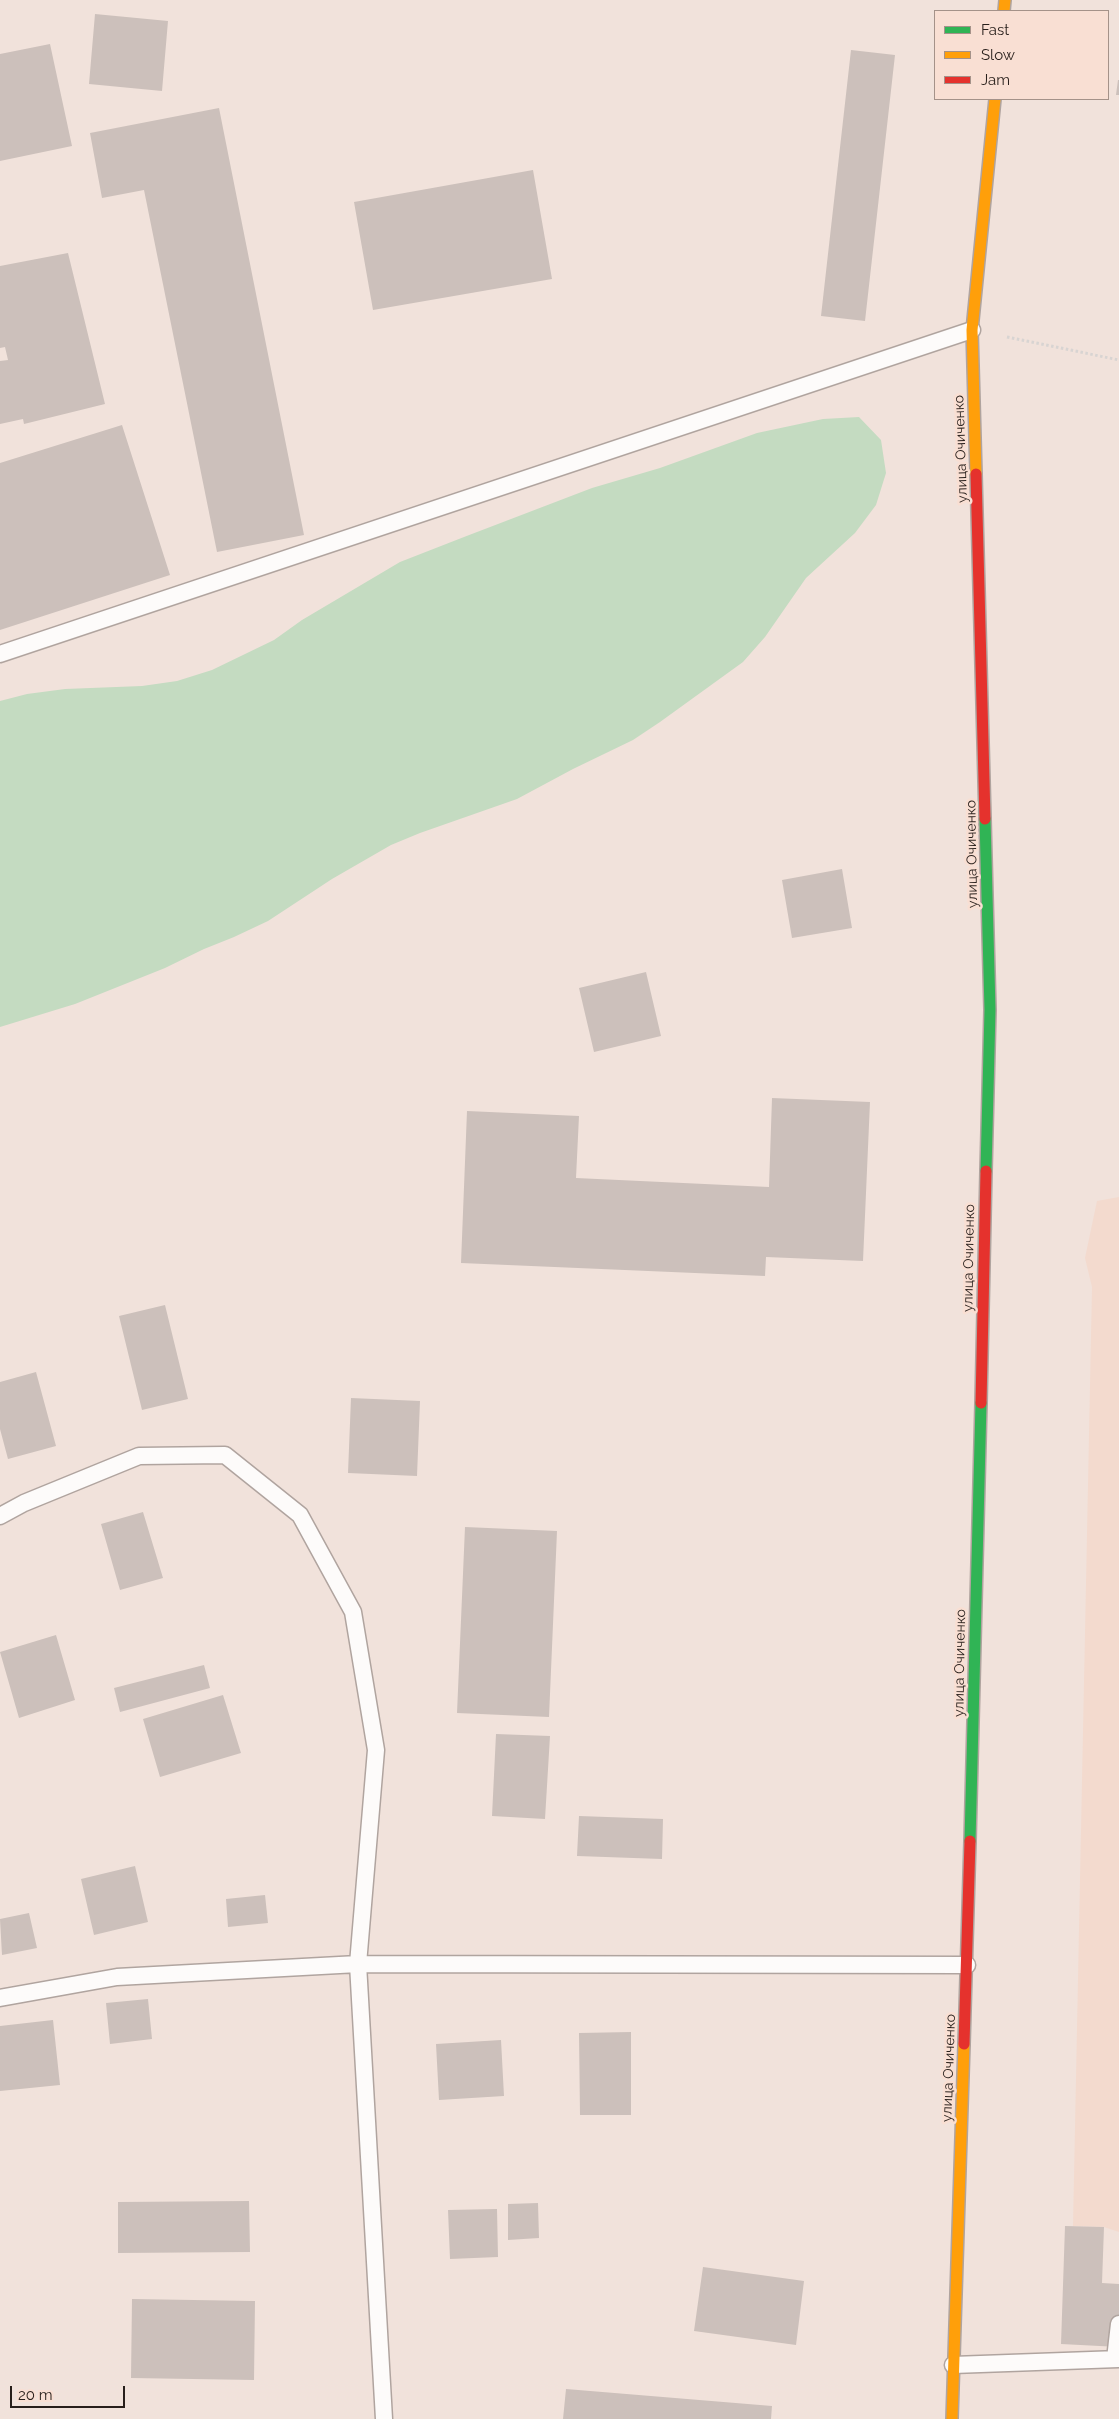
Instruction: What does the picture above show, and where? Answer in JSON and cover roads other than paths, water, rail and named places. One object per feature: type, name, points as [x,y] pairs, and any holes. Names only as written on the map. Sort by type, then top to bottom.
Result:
[{"type":"street","name":"улица Очиченко","points":[[952,2419],[968,1965],[990,1010],[972,330],[995,100]]},
{"type":"lane","points":[[0,654],[972,330]]},
{"type":"lane","points":[[0,1516],[24,1503],[139,1456],[225,1455],[300,1515],[353,1612],[376,1750],[358,1964],[384,2419]]},
{"type":"lane","points":[[0,1998],[117,1977],[358,1964],[968,1965]]},
{"type":"lane","points":[[953,2365],[1117,2359],[1119,2324]]}]
